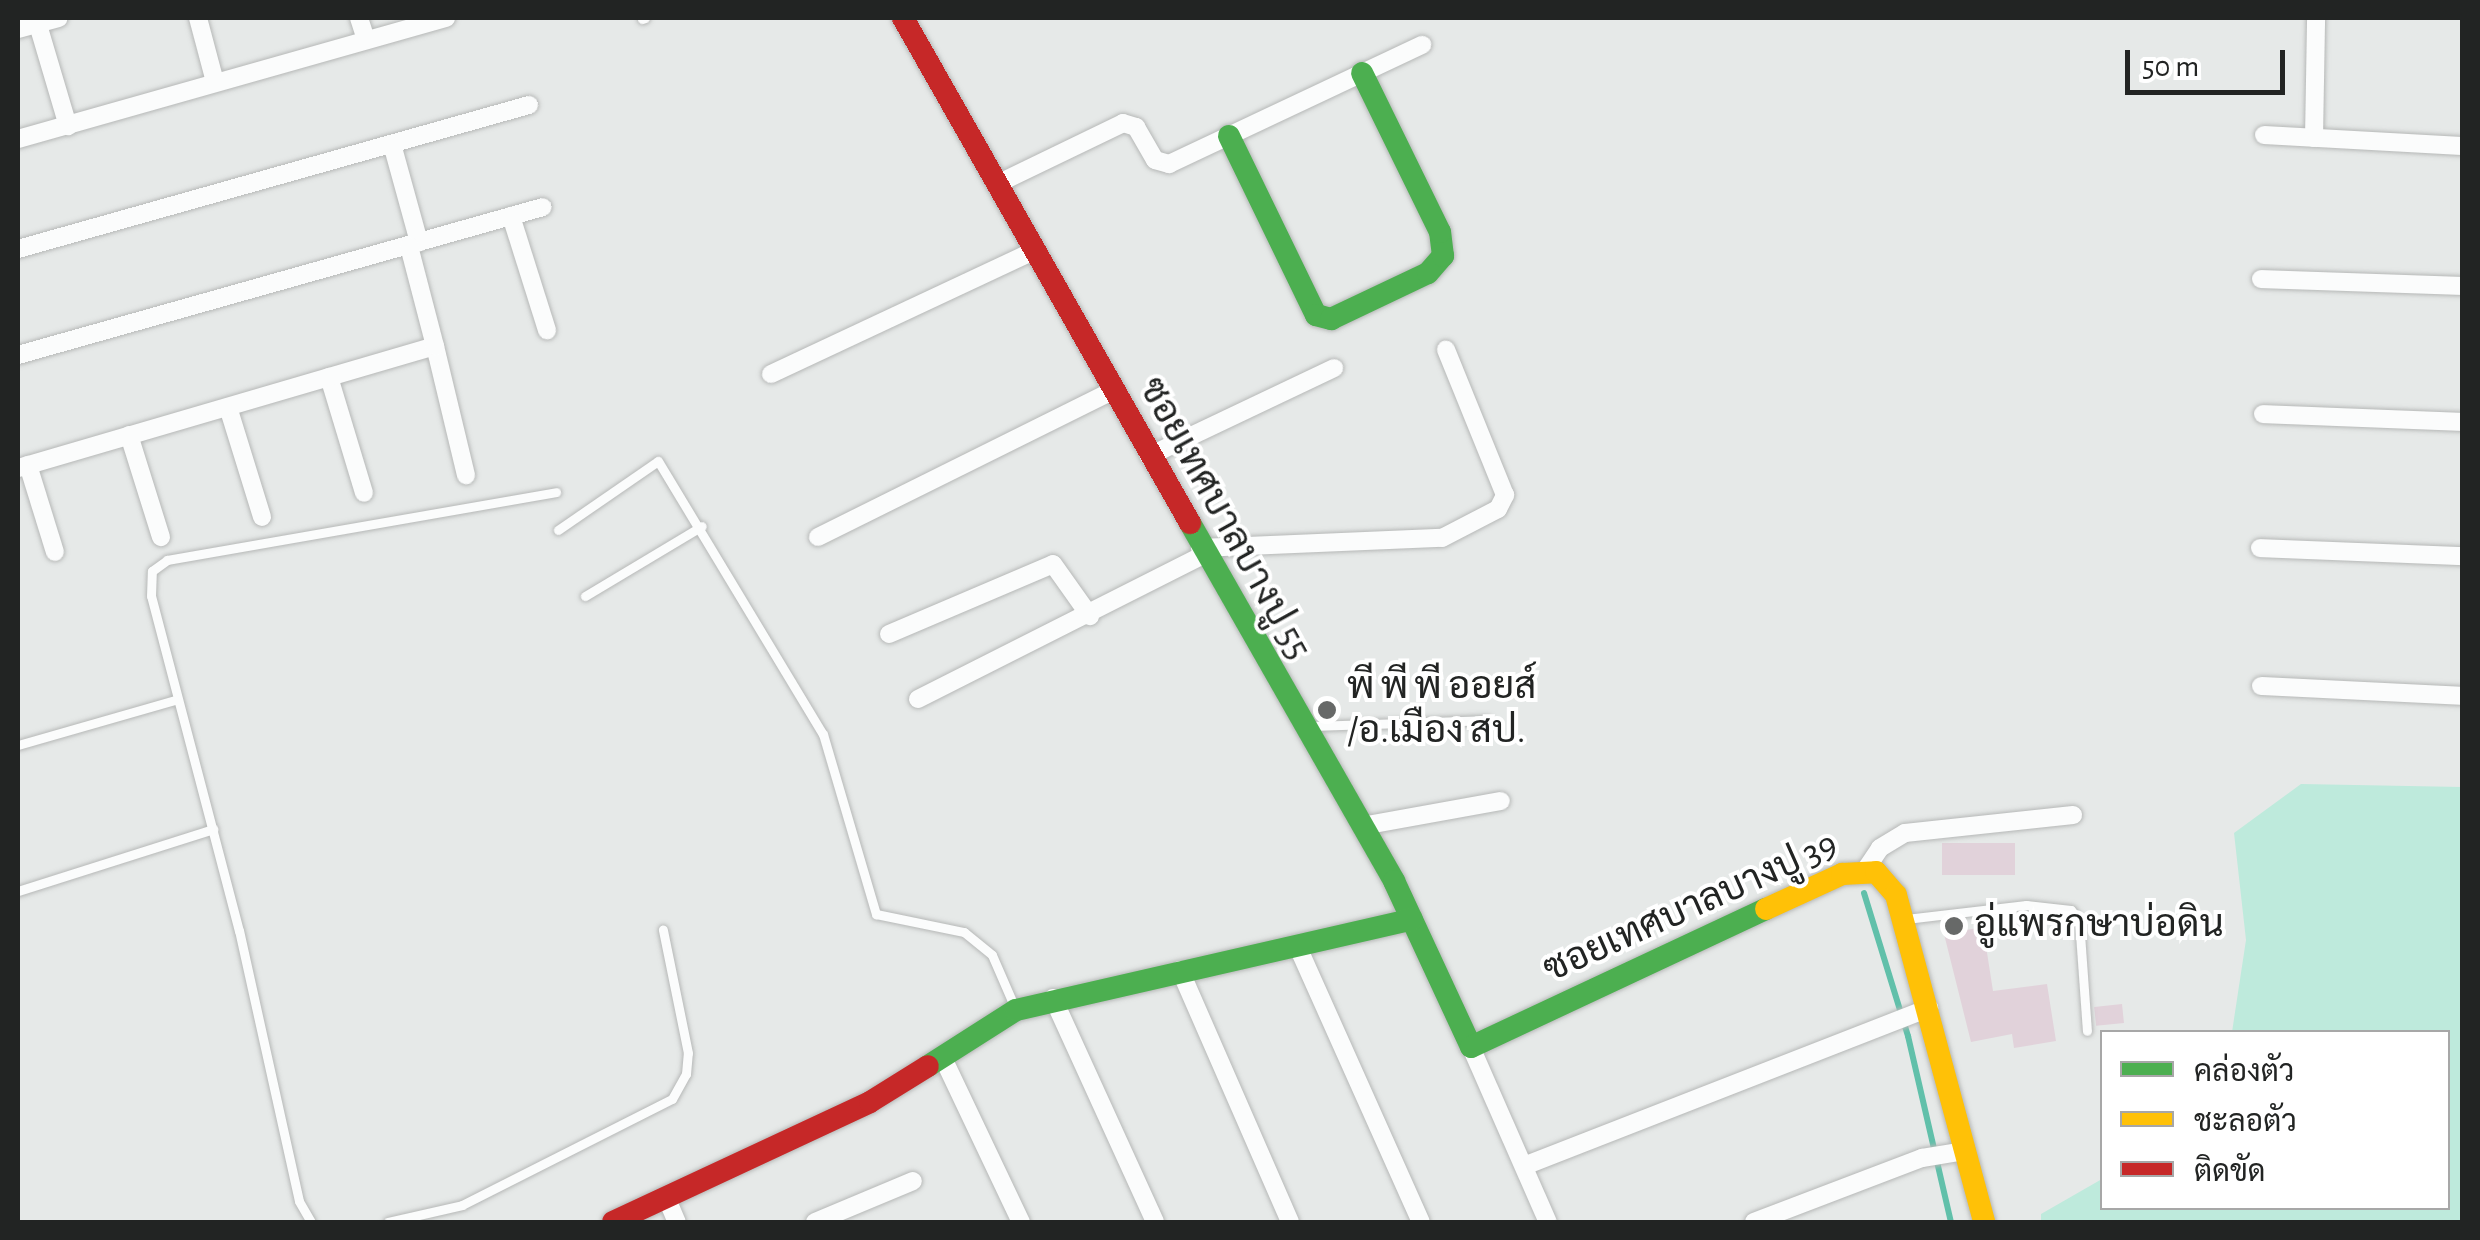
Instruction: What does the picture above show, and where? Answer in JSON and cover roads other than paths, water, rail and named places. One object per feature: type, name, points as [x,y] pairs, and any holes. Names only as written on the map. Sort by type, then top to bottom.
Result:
[{"type":"street","points":[[18,29],[37,20],[59,18]]},
{"type":"street","points":[[198,18],[215,82]]},
{"type":"street","points":[[359,18],[366,40]]},
{"type":"street","points":[[18,140],[446,18]]},
{"type":"street","name":"ซอยเทศบาลบางปู 55","points":[[903,18],[1201,552],[1362,826],[1412,920],[1548,1222]]},
{"type":"street","points":[[2314,138],[2316,18]]},
{"type":"street","points":[[37,20],[68,126]]},
{"type":"street","points":[[997,184],[1124,123],[1136,127],[1155,160],[1169,164],[1422,46]]},
{"type":"street","points":[[1229,136],[1316,315],[1330,318],[1379,296],[1428,273],[1444,246],[1362,74]]},
{"type":"street","points":[[18,249],[528,105]]},
{"type":"street","points":[[2264,136],[2462,146]]},
{"type":"street","points":[[392,144],[466,474]]},
{"type":"street","points":[[18,355],[543,207]]},
{"type":"street","points":[[510,216],[546,330]]},
{"type":"street","points":[[772,374],[1033,251]]},
{"type":"street","points":[[2261,279],[2462,286]]},
{"type":"street","points":[[55,552],[23,466],[435,346]]},
{"type":"street","points":[[918,699],[1090,616],[1201,552],[1442,538],[1498,509],[1505,495],[1446,350]]},
{"type":"street","points":[[1149,456],[1334,368]]},
{"type":"street","points":[[329,377],[364,494]]},
{"type":"street","points":[[818,537],[1112,391]]},
{"type":"street","points":[[228,406],[262,518]]},
{"type":"street","points":[[2262,414],[2462,422]]},
{"type":"street","points":[[129,435],[160,537]]},
{"type":"street","points":[[2260,548],[2462,556]]},
{"type":"street","points":[[890,634],[1053,564],[1090,616]]},
{"type":"street","points":[[2261,686],[2462,696]]},
{"type":"street","points":[[1362,826],[1501,801]]},
{"type":"street","points":[[1866,869],[1889,839],[1905,833],[2072,815]]},
{"type":"street","name":"ซอยเทศบาลบางปู 39","points":[[1471,1047],[1842,874],[1866,869],[1888,881],[1904,920],[1911,1015],[1984,1222]]},
{"type":"street","points":[[613,1222],[870,1102],[1016,1010],[1053,998],[1412,920]]},
{"type":"street","points":[[1297,944],[1421,1222]]},
{"type":"street","points":[[1180,970],[1290,1222]]},
{"type":"street","points":[[1053,998],[1155,1222]]},
{"type":"street","points":[[1524,1166],[1911,1015]]},
{"type":"street","points":[[943,1058],[1021,1222]]},
{"type":"street","points":[[1754,1222],[1922,1158],[1956,1151]]},
{"type":"street","points":[[815,1222],[913,1181]]},
{"type":"street","points":[[667,1199],[677,1222]]},
{"type":"lane","points":[[558,530],[658,461],[702,526],[823,734],[876,914],[964,932],[992,955],[1016,1010]]},
{"type":"lane","points":[[311,1222],[300,1201],[213,829],[151,596],[156,562],[556,492]]},
{"type":"lane","points":[[585,596],[702,526]]},
{"type":"lane","points":[[18,745],[178,699]]},
{"type":"lane","points":[[1301,726],[1486,720]]},
{"type":"lane","points":[[18,891],[213,829]]},
{"type":"lane","points":[[1904,920],[2026,905],[2071,910],[2079,920],[2087,1031]]},
{"type":"lane","points":[[388,1222],[462,1205],[672,1099],[686,1074],[688,1053],[663,930]]},
{"type":"waterway","points":[[1864,893],[1908,1036],[1951,1222]]},
{"type":"place","name":"พี พี พี ออยส์ /อ.เมือง สป.","points":[[1327,710]]},
{"type":"place","name":"อู่แพรกษาบ่อดิน","points":[[1954,926]]}]
